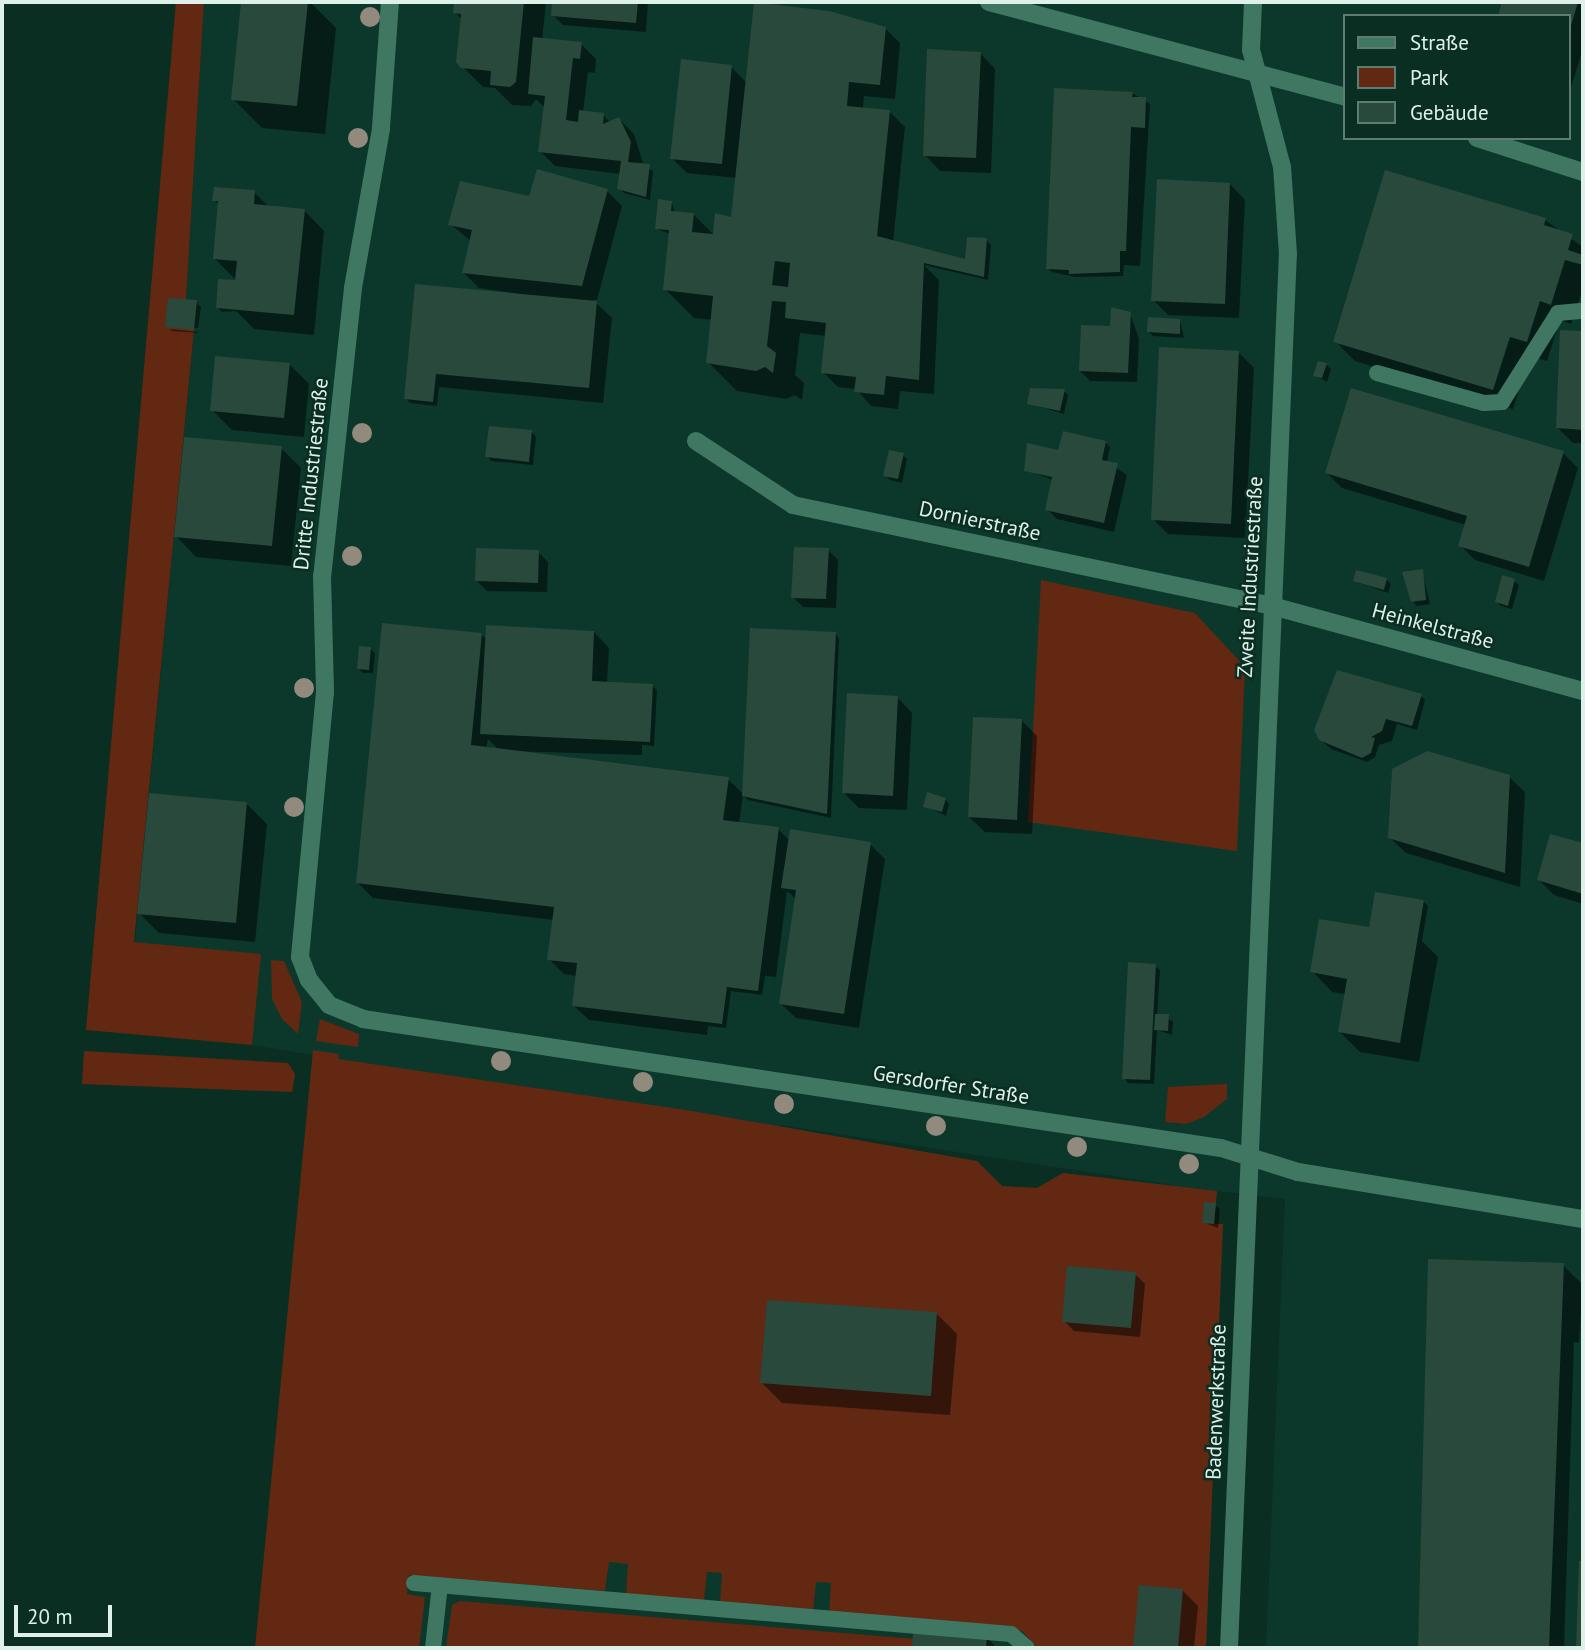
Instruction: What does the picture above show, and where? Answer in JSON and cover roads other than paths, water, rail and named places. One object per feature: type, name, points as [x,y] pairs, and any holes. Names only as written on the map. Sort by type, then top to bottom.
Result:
[{"type":"street","name":"Dritte Industriestraße","points":[[317,991],[300,957],[325,692],[322,576],[353,288],[382,129],[390,2]]},
{"type":"street","points":[[989,2],[1344,97]]},
{"type":"street","name":"Zweite Industriestraße","points":[[1248,1158],[1288,224],[1282,167],[1256,74],[1250,28],[1252,2]]},
{"type":"street","points":[[1483,140],[1583,172]]},
{"type":"street","name":"Dornierstraße","points":[[696,441],[793,505],[1272,606]]},
{"type":"street","name":"Heinkelstraße","points":[[1272,606],[1583,691]]},
{"type":"street","name":"Gersdorfer Straße","points":[[317,991],[329,1005],[363,1019],[1221,1148],[1298,1172],[1583,1219]]},
{"type":"street","name":"Badenwerkstraße","points":[[1229,1648],[1248,1158]]},
{"type":"lane","points":[[1377,373],[1484,403],[1502,402],[1558,313],[1583,311]]},
{"type":"lane","points":[[414,1583],[1011,1634],[1027,1648]]},
{"type":"lane","points":[[433,1648],[440,1585]]}]
